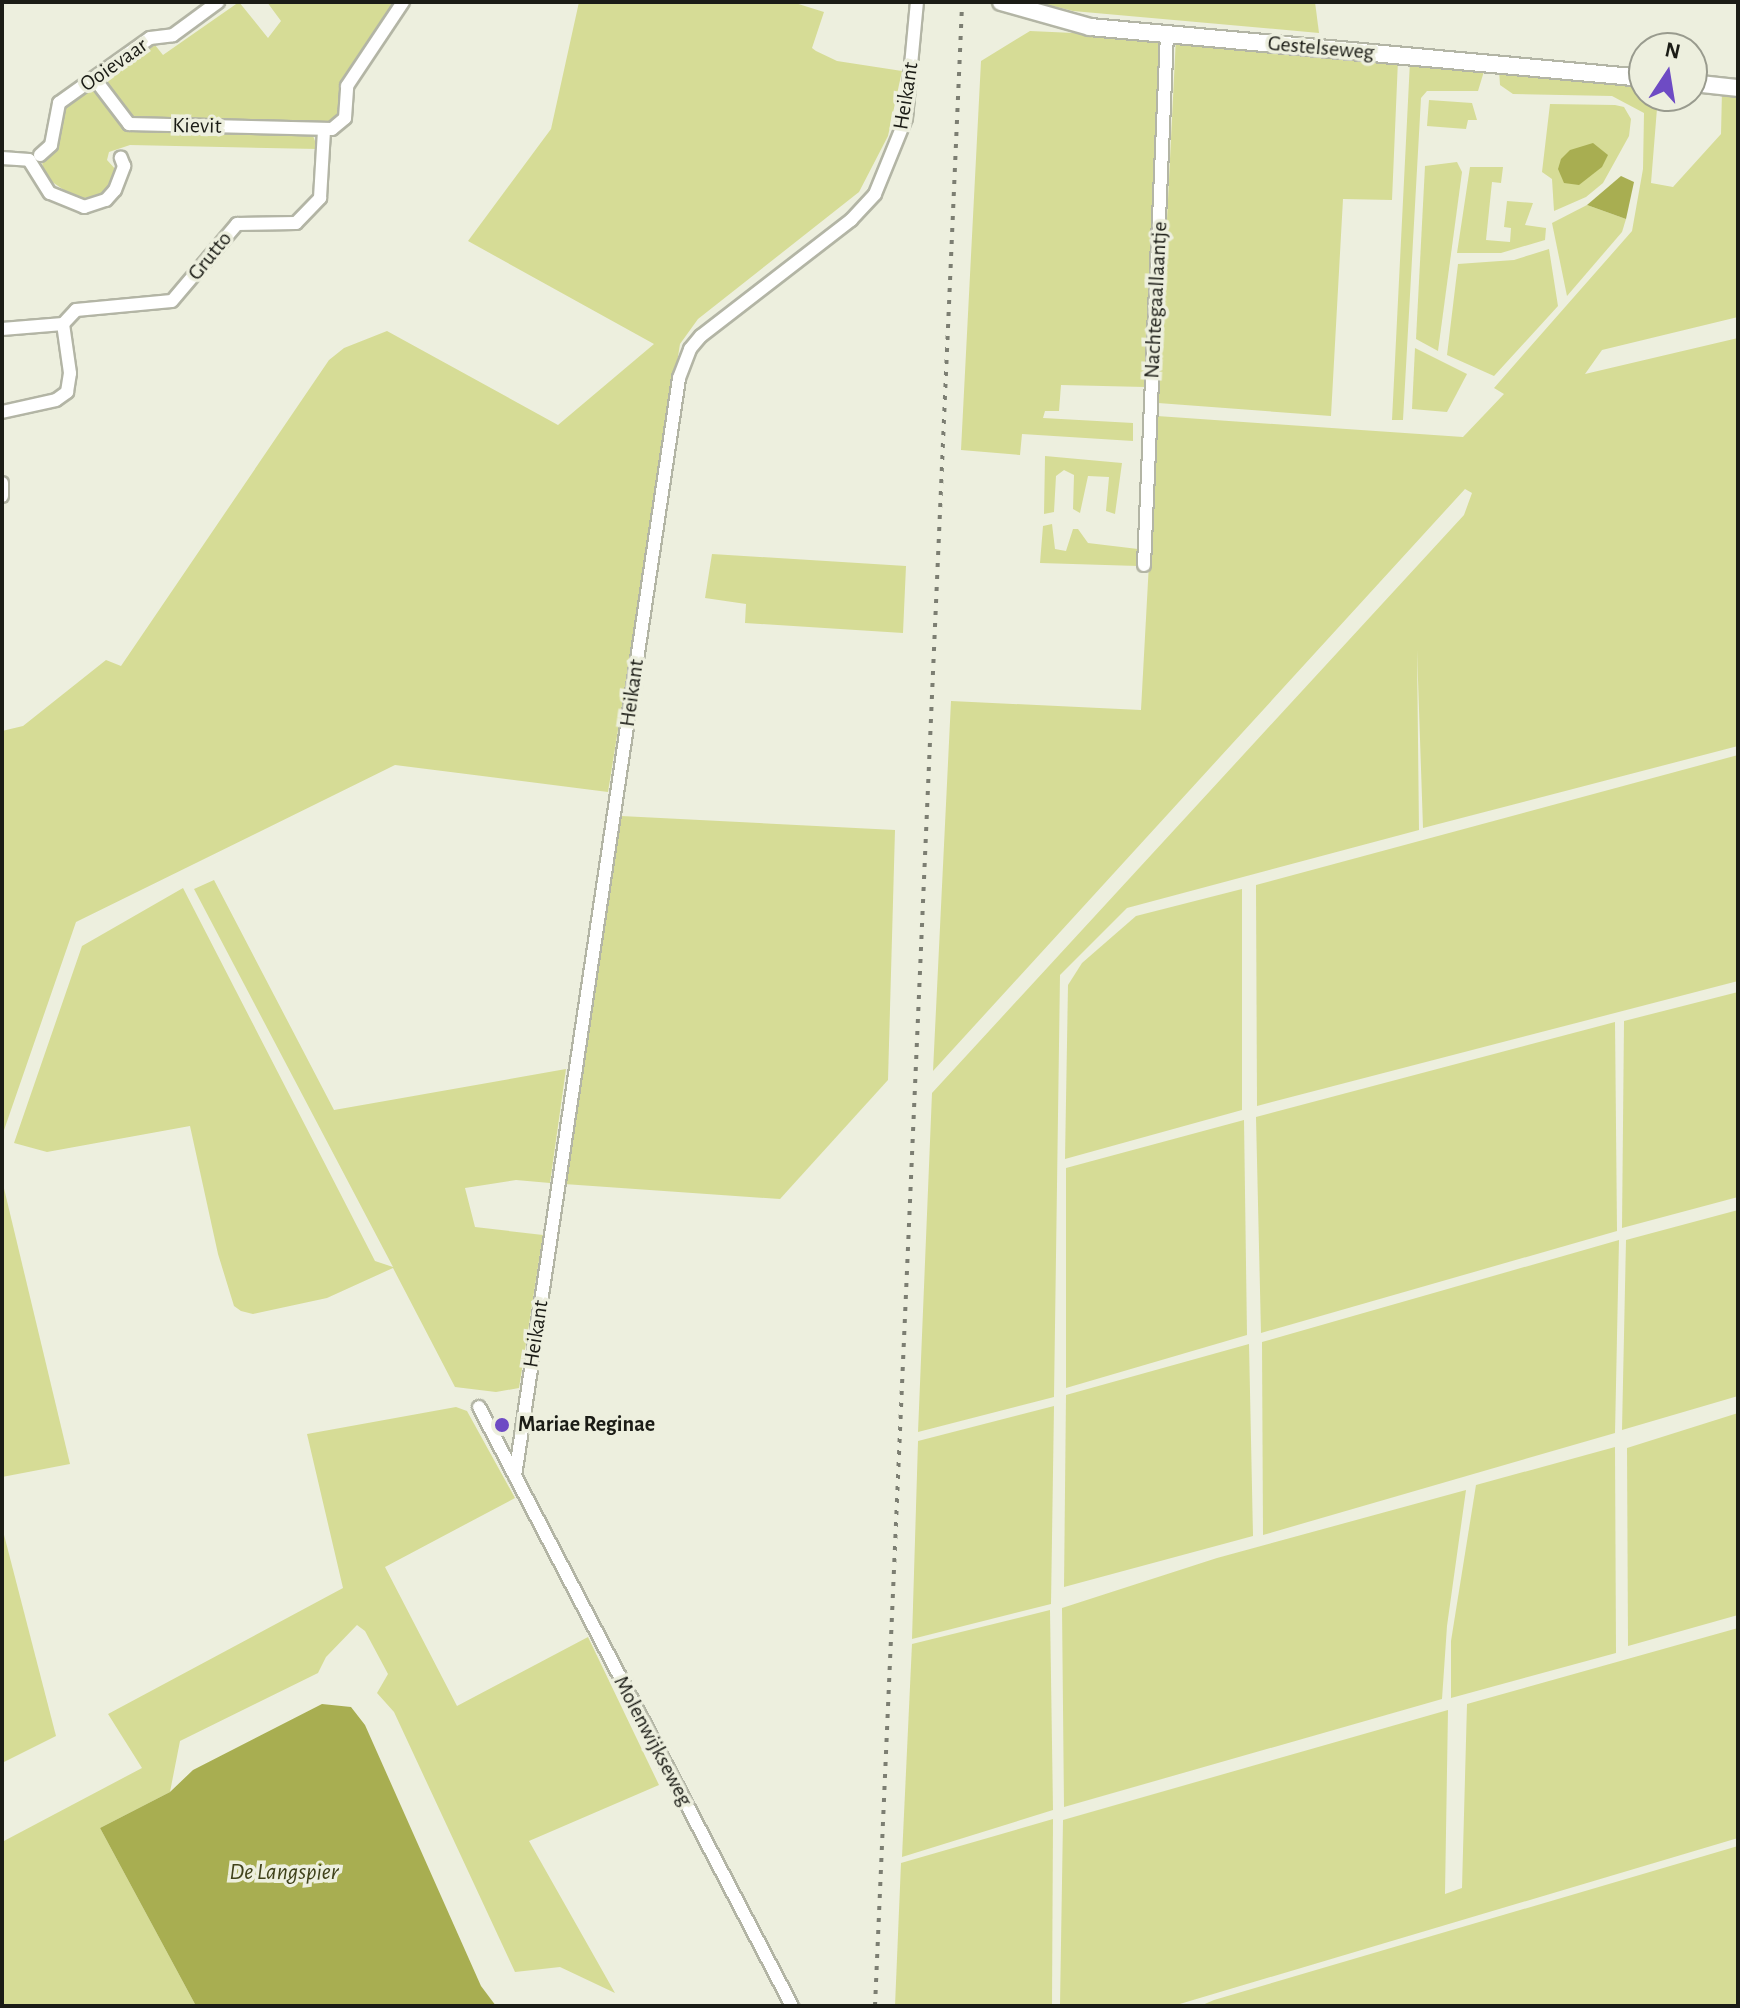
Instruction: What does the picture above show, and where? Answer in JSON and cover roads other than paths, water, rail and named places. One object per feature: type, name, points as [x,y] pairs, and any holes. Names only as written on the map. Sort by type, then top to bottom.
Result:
[{"type":"street","name":"Ooievaar","points":[[40,155],[51,145],[59,103],[150,38],[173,35],[218,2]]},
{"type":"street","points":[[324,130],[343,124],[347,86],[403,2]]},
{"type":"street","name":"Heikant","points":[[515,1476],[679,378],[690,349],[701,336],[851,220],[875,194],[906,118],[917,2]]},
{"type":"street","name":"Gestelseweg","points":[[1001,2],[1090,27],[1628,77]]},
{"type":"street","name":"Nachtegaallaantje","points":[[1144,565],[1167,35]]},
{"type":"street","name":"Kievit","points":[[94,78],[129,124],[324,130]]},
{"type":"street","points":[[1708,85],[1738,88]]},
{"type":"street","name":"Grutto","points":[[63,324],[76,310],[172,301],[237,224],[296,223],[323,193],[324,130]]},
{"type":"street","points":[[2,158],[29,160],[50,193],[84,207],[106,200],[115,190],[124,166],[121,158]]},
{"type":"street","points":[[2,329],[63,324],[70,373],[67,392],[56,400],[2,412]]},
{"type":"street","points":[[2,483],[2,496]]},
{"type":"street","name":"Molenwijkseweg","points":[[479,1407],[792,2006]]},
{"type":"water","points":[[1593,143],[1608,155],[1602,167],[1579,185],[1564,183],[1558,169],[1561,159],[1570,150]]},
{"type":"water","points":[[1621,176],[1634,182],[1626,219],[1587,205]]},
{"type":"water","name":"De Langspier","points":[[322,1704],[351,1707],[365,1725],[481,1986],[496,2006],[196,2006],[100,1828],[170,1792],[193,1770]]},
{"type":"railway","points":[[875,2006],[962,2]]},
{"type":"place","name":"Mariae Reginae","points":[[502,1425]]}]
